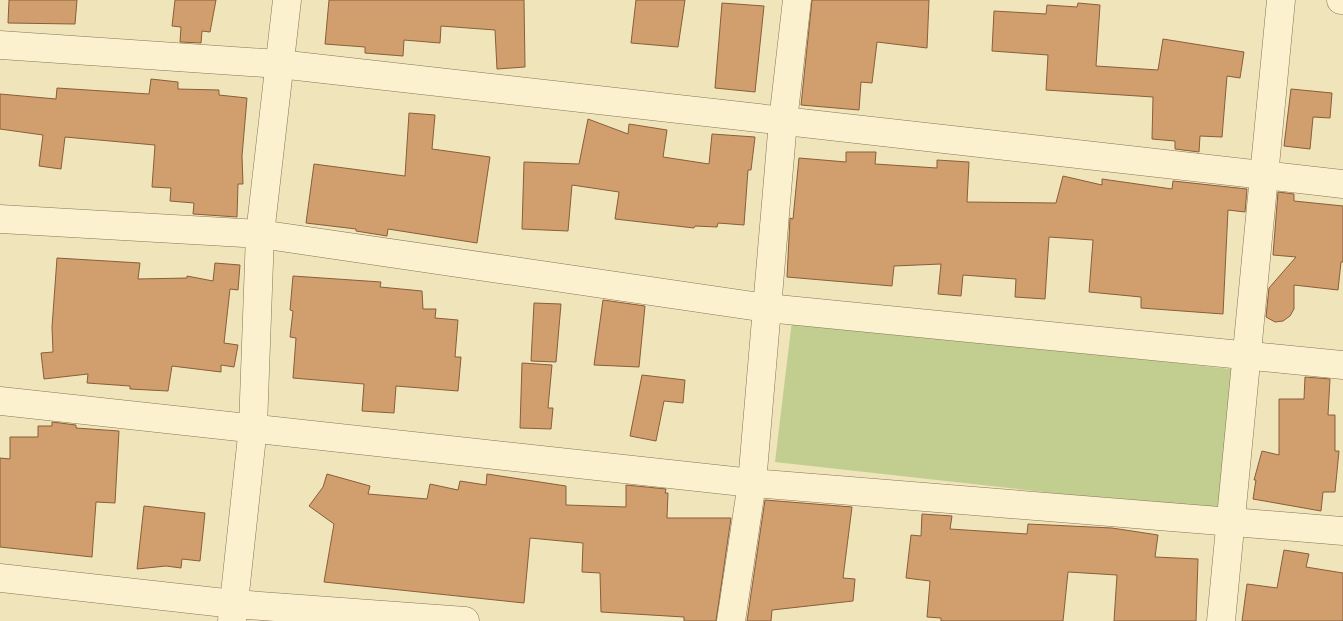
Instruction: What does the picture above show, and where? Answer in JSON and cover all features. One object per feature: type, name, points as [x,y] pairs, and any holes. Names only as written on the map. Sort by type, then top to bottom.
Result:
[{"type":"street","points":[[233,612],[253,427],[260,234],[287,0]]},
{"type":"street","points":[[732,621],[752,483],[784,122],[798,0]]},
{"type":"street","points":[[1221,621],[1281,0]]},
{"type":"street","points":[[0,45],[279,64],[1343,184]]},
{"type":"street","points":[[0,219],[260,234],[767,308],[1343,365]]},
{"type":"street","points":[[0,401],[253,427],[752,483],[1343,531]]},
{"type":"street","points":[[0,578],[233,612],[465,621]]},
{"type":"green space","points":[[792,320],[1239,370],[1223,512],[775,462]]},
{"type":"building","points":[[9,0],[77,0],[75,24],[8,23]]},
{"type":"building","points":[[175,0],[216,0],[210,32],[202,31],[201,43],[180,42],[181,27],[172,26]]},
{"type":"building","points":[[329,0],[524,0],[525,67],[497,69],[495,30],[441,26],[440,43],[404,40],[403,56],[365,53],[365,47],[325,44]]},
{"type":"building","points":[[636,0],[685,0],[678,47],[631,43]]},
{"type":"building","points":[[812,0],[929,0],[927,48],[877,42],[872,83],[861,82],[859,110],[801,105]]},
{"type":"building","points":[[722,3],[764,6],[755,92],[715,88]]},
{"type":"building","points":[[1078,3],[1100,5],[1096,66],[1158,70],[1163,39],[1244,52],[1240,78],[1227,76],[1222,137],[1200,136],[1199,152],[1175,149],[1175,141],[1152,139],[1153,97],[1046,90],[1048,55],[992,51],[994,11],[1046,14],[1047,5],[1077,7]]},
{"type":"building","points":[[151,79],[178,82],[178,89],[219,90],[219,95],[247,98],[242,156],[243,184],[238,184],[237,217],[193,214],[194,203],[170,201],[171,188],[152,187],[155,145],[65,137],[61,169],[39,166],[43,135],[0,129],[0,94],[56,99],[57,88],[149,94]]},
{"type":"building","points":[[1291,89],[1332,93],[1330,118],[1313,117],[1310,149],[1284,146]]},
{"type":"building","points":[[409,113],[435,115],[432,149],[490,157],[477,243],[388,229],[387,236],[356,231],[356,229],[306,223],[314,164],[405,176]]},
{"type":"building","points":[[588,119],[628,134],[629,124],[667,130],[663,157],[709,164],[712,134],[755,137],[751,170],[748,170],[744,225],[718,223],[717,227],[695,226],[694,228],[615,219],[619,192],[572,185],[568,231],[522,229],[524,162],[579,164]]},
{"type":"building","points":[[846,152],[876,152],[875,164],[937,168],[937,160],[969,162],[967,202],[1056,203],[1063,176],[1102,185],[1102,179],[1172,189],[1173,181],[1247,189],[1245,212],[1228,210],[1223,314],[1141,308],[1141,297],[1089,292],[1093,240],[1049,237],[1045,299],[1015,297],[1016,279],[963,275],[961,296],[938,294],[941,264],[894,266],[892,286],[787,277],[790,218],[793,219],[799,158],[846,162]]},
{"type":"building","points":[[1278,192],[1294,194],[1294,201],[1343,206],[1343,262],[1341,262],[1338,290],[1294,285],[1294,309],[1290,316],[1283,321],[1275,322],[1266,317],[1269,288],[1296,257],[1273,255]]},
{"type":"building","points":[[57,258],[140,263],[138,279],[187,278],[187,276],[213,281],[215,263],[240,265],[238,290],[230,289],[224,343],[238,345],[234,367],[221,365],[221,372],[172,366],[168,391],[130,389],[130,386],[87,383],[88,374],[44,379],[41,353],[53,352],[52,327]]},
{"type":"building","points":[[293,276],[381,282],[380,287],[422,291],[423,309],[436,309],[435,318],[458,320],[455,357],[461,357],[458,391],[396,386],[394,413],[362,411],[364,384],[293,378],[296,338],[290,337],[293,311],[290,310]]},
{"type":"building","points":[[603,300],[645,306],[639,367],[594,365]]},
{"type":"building","points":[[534,303],[561,304],[556,362],[531,361]]},
{"type":"building","points":[[522,363],[552,365],[548,408],[553,408],[551,429],[520,428]]},
{"type":"building","points":[[642,375],[685,380],[683,403],[664,401],[656,441],[630,436]]},
{"type":"building","points":[[1305,377],[1330,379],[1328,415],[1335,415],[1335,451],[1339,451],[1335,492],[1323,492],[1321,511],[1253,499],[1256,480],[1254,480],[1262,451],[1279,455],[1279,399],[1304,399]]},
{"type":"building","points":[[52,422],[76,425],[76,428],[119,431],[115,503],[96,502],[92,557],[0,547],[0,458],[10,459],[10,437],[38,437],[38,426],[52,426]]},
{"type":"building","points":[[327,474],[370,486],[368,494],[427,499],[430,484],[458,490],[460,481],[486,485],[487,474],[566,486],[566,505],[626,507],[626,485],[666,489],[665,493],[668,493],[667,518],[731,518],[716,621],[684,621],[684,617],[601,612],[600,573],[582,572],[583,543],[530,538],[524,603],[324,582],[334,524],[309,506],[323,487]]},
{"type":"building","points":[[765,500],[852,507],[843,578],[855,579],[853,601],[772,610],[771,621],[747,621]]},
{"type":"building","points":[[144,506],[205,513],[200,561],[182,559],[181,568],[166,566],[137,569]]},
{"type":"building","points":[[922,514],[952,516],[950,529],[1027,534],[1028,524],[1112,528],[1158,535],[1155,557],[1198,559],[1196,621],[1114,621],[1117,575],[1068,572],[1063,621],[941,621],[941,618],[927,617],[930,581],[906,578],[911,535],[921,536]]},
{"type":"building","points":[[1284,550],[1309,554],[1306,567],[1343,573],[1343,621],[1242,621],[1247,584],[1277,588]]}]
